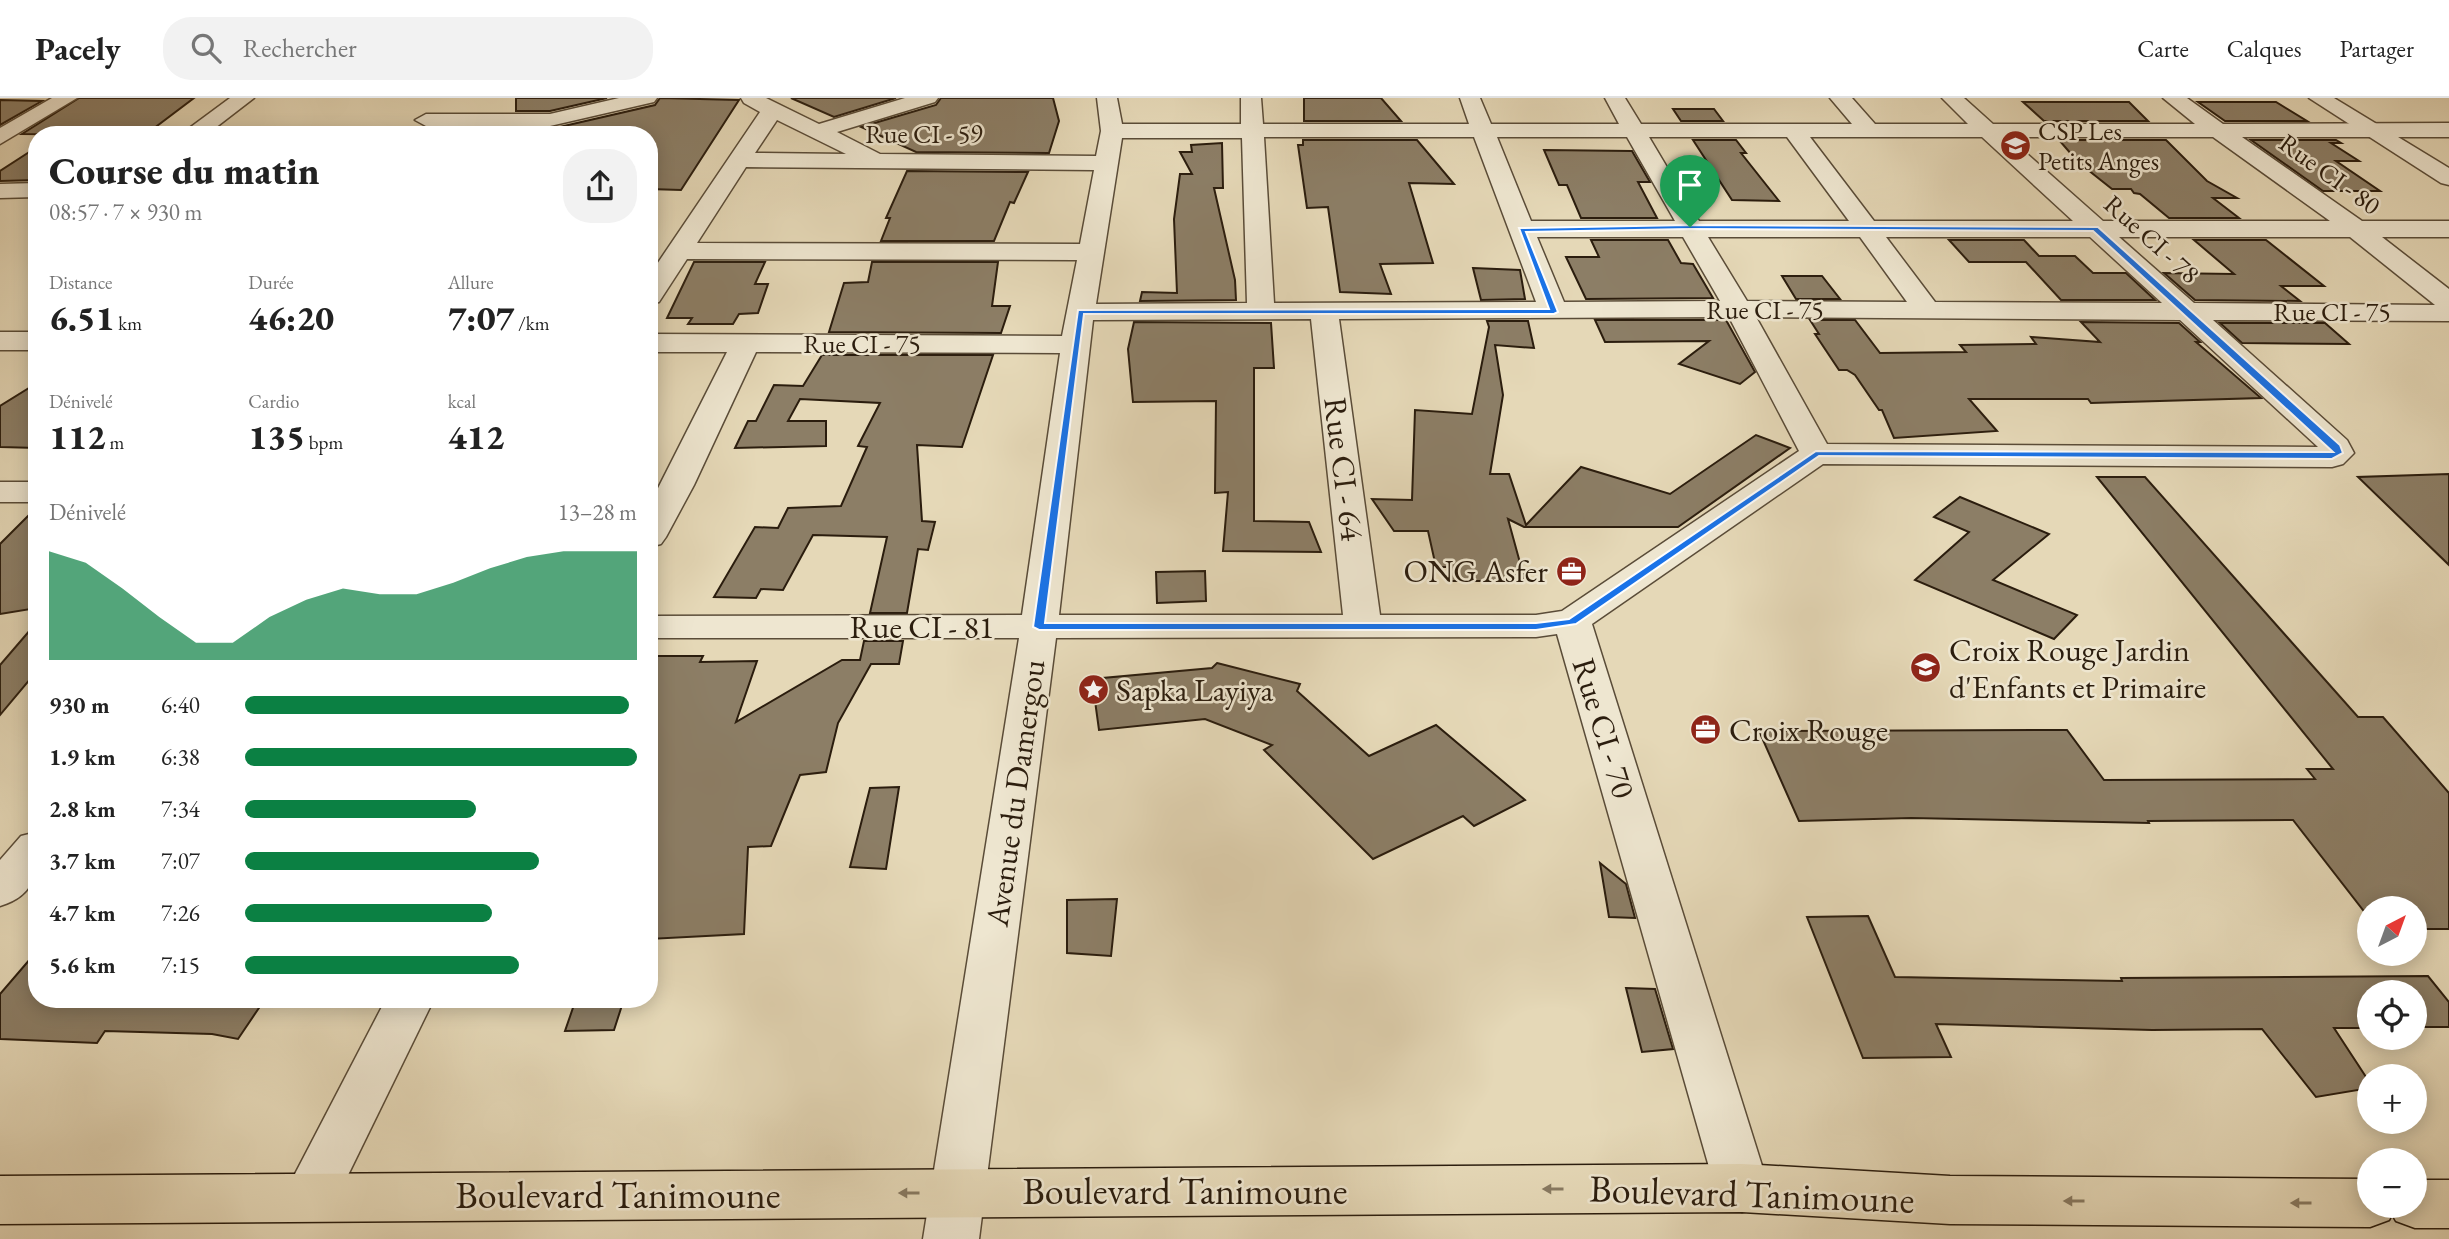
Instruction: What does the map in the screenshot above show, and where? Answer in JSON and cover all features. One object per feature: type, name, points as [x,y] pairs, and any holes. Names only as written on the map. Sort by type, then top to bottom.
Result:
[{"type":"main road","name":"Boulevard Tanimoune","points":[[0,1200],[310,1197],[954,1216],[1742,1188],[1950,1200],[2357,1203]]},
{"type":"main road","points":[[2427,1204],[2449,1204]]},
{"type":"street","points":[[0,137],[67,98]]},
{"type":"street","points":[[204,126],[244,98]]},
{"type":"street","points":[[419,126],[450,98]]},
{"type":"street","points":[[548,126],[647,98]]},
{"type":"street","points":[[749,98],[880,162]]},
{"type":"street","points":[[817,131],[928,98]]},
{"type":"street","points":[[1251,98],[1261,312]]},
{"type":"street","points":[[1470,98],[1554,312]]},
{"type":"street","points":[[1615,98],[1738,309],[1816,454]]},
{"type":"street","points":[[1840,98],[1870,131]]},
{"type":"street","name":"Rue CI - 78","points":[[1816,454],[2332,457],[2338,453],[2336,447],[1985,131],[1952,98]]},
{"type":"street","name":"Rue CI - 80","points":[[2173,98],[2355,228],[2449,302]]},
{"type":"street","points":[[2319,98],[2449,178]]},
{"type":"street","points":[[658,282],[773,109]]},
{"type":"street","name":"Rue CI - 59","points":[[739,160],[880,162],[1109,131],[2449,130]]},
{"type":"street","name":"Avenue du Damergou","points":[[954,1216],[1039,627],[1078,328],[1109,131]]},
{"type":"street","points":[[1793,131],[1929,312]]},
{"type":"street","points":[[0,191],[28,191]]},
{"type":"street","points":[[1521,229],[2449,229]]},
{"type":"street","points":[[679,251],[1091,252]]},
{"type":"street","name":"Rue CI - 75","points":[[658,343],[746,344],[1078,328],[1261,312],[1738,309],[2449,313]]},
{"type":"street","name":"Rue CI - 64","points":[[1324,312],[1363,626]]},
{"type":"street","points":[[0,341],[28,341]]},
{"type":"street","points":[[658,506],[664,486],[746,344]]},
{"type":"street","name":"Rue CI - 70","points":[[1742,1188],[1572,621],[1816,454]]},
{"type":"street","points":[[0,492],[28,492]]},
{"type":"street","name":"Rue CI - 81","points":[[658,627],[1536,626],[1572,621]]},
{"type":"street","points":[[0,890],[28,857]]},
{"type":"street","points":[[310,1197],[405,1008]]},
{"type":"building","points":[[79,98],[194,98],[157,126],[35,126]]},
{"type":"building","points":[[516,98],[607,98],[550,111],[516,111]]},
{"type":"building","points":[[660,98],[739,100],[681,190],[658,189],[658,126],[564,126],[655,105]]},
{"type":"building","points":[[791,98],[896,98],[834,117]]},
{"type":"building","points":[[941,98],[1053,98],[1059,121],[1049,153],[916,152],[861,127],[936,105]]},
{"type":"building","points":[[1304,98],[1381,98],[1401,121],[1304,121]]},
{"type":"building","points":[[0,100],[42,101],[0,125]]},
{"type":"building","points":[[2023,102],[2129,102],[2148,121],[2044,121]]},
{"type":"building","points":[[2198,102],[2276,102],[2307,121],[2225,121]]},
{"type":"building","points":[[1673,109],[1714,109],[1723,121],[1681,121]]},
{"type":"building","points":[[1303,140],[1417,140],[1454,184],[1409,183],[1433,263],[1380,264],[1391,294],[1340,292],[1328,207],[1307,208],[1298,145],[1303,145]]},
{"type":"building","points":[[1693,140],[1736,140],[1746,153],[1741,153],[1779,201],[1732,200]]},
{"type":"building","points":[[2059,140],[2166,140],[2207,181],[2237,198],[2213,198],[2239,218],[2169,218],[2131,189],[2112,189],[2078,162]]},
{"type":"building","points":[[2251,140],[2336,140],[2341,143],[2331,143],[2359,161],[2336,161],[2380,191],[2323,191]]},
{"type":"building","points":[[1222,143],[1223,188],[1214,188],[1235,280],[1236,300],[1140,301],[1142,292],[1177,293],[1174,219],[1180,174],[1192,174],[1180,152],[1192,152],[1191,145]]},
{"type":"building","points":[[1544,150],[1632,151],[1650,182],[1638,182],[1657,218],[1581,218],[1567,185],[1559,185]]},
{"type":"building","points":[[28,153],[28,180],[0,181],[0,171]]},
{"type":"building","points":[[907,171],[1028,172],[1014,203],[1010,202],[994,241],[881,241],[890,218],[886,218]]},
{"type":"building","points":[[1591,240],[1668,240],[1681,263],[1693,264],[1713,298],[1586,299],[1566,257],[1599,257]]},
{"type":"building","points":[[1949,240],[2024,240],[2039,256],[2075,256],[2093,273],[2126,273],[2155,300],[2061,300],[2026,262],[1969,262]]},
{"type":"building","points":[[2194,240],[2266,240],[2324,286],[2281,286],[2300,301],[2195,300],[2164,273],[2234,274]]},
{"type":"building","points":[[694,262],[765,262],[755,284],[768,284],[758,313],[739,314],[733,324],[688,324],[692,318],[667,318]]},
{"type":"building","points":[[872,262],[998,262],[992,306],[1010,306],[1001,333],[829,332],[844,283],[868,282]]},
{"type":"building","points":[[1473,268],[1520,270],[1525,299],[1481,300]]},
{"type":"building","points":[[1782,276],[1822,276],[1840,299],[1796,299]]},
{"type":"building","points":[[1595,320],[1726,320],[1755,372],[1740,384],[1679,364],[1709,341],[1605,342]]},
{"type":"building","points":[[1810,320],[1855,320],[1880,353],[1966,352],[1960,345],[2036,344],[2031,337],[2100,342],[2081,322],[2179,323],[2200,342],[2196,342],[2261,398],[2091,403],[2088,399],[1969,399],[1997,431],[1894,438],[1882,410],[1879,410],[1855,375],[1847,370],[1839,370],[1815,334],[1819,334]]},
{"type":"building","points":[[1487,321],[1528,321],[1534,348],[1495,345],[1503,395],[1490,474],[1509,474],[1526,525],[1581,467],[1670,494],[1756,435],[1790,448],[1678,527],[1524,527],[1508,519],[1525,581],[1450,581],[1447,567],[1436,567],[1428,531],[1394,531],[1372,499],[1412,500],[1415,410],[1472,414],[1489,327]]},
{"type":"building","points":[[1134,322],[1271,323],[1274,368],[1254,368],[1254,521],[1309,522],[1321,552],[1223,551],[1228,492],[1215,493],[1216,401],[1133,402],[1128,349]]},
{"type":"building","points":[[2220,323],[2325,323],[2349,344],[2242,343]]},
{"type":"building","points":[[822,355],[993,355],[962,447],[917,445],[922,521],[935,522],[928,550],[918,549],[907,613],[870,613],[887,537],[813,535],[783,590],[761,589],[756,598],[714,597],[755,527],[778,528],[788,508],[841,506],[867,447],[858,446],[880,403],[800,399],[788,421],[826,421],[826,446],[735,448],[748,421],[756,421],[774,385],[803,386]]},
{"type":"building","points":[[28,389],[28,448],[0,447],[0,406]]},
{"type":"building","points":[[2449,474],[2449,565],[2358,477]]},
{"type":"building","points":[[2097,477],[2145,477],[2358,717],[2383,717],[2449,793],[2449,929],[2427,929],[2427,896],[2357,896],[2357,902],[2293,820],[2148,821],[2149,823],[1911,818],[1799,821],[1759,731],[2067,730],[2104,780],[2315,779],[2307,769],[2333,769]]},
{"type":"building","points":[[1960,497],[2049,534],[1993,580],[2077,615],[2054,639],[1915,580],[1969,532],[1934,517]]},
{"type":"building","points":[[28,516],[28,609],[0,614],[0,544]]},
{"type":"building","points":[[1205,571],[1206,601],[1157,603],[1156,572]]},
{"type":"building","points":[[28,632],[28,682],[0,715],[0,665]]},
{"type":"building","points":[[864,641],[903,641],[899,664],[871,664],[838,723],[826,772],[800,775],[771,846],[748,847],[744,934],[658,939],[658,656],[703,656],[700,662],[757,661],[736,722],[842,660],[860,660]]},
{"type":"building","points":[[1217,663],[1300,684],[1297,691],[1369,756],[1436,725],[1525,800],[1474,826],[1463,816],[1373,859],[1264,750],[1272,745],[1205,719],[1099,730],[1092,679],[1212,668]]},
{"type":"building","points":[[899,787],[886,869],[850,867],[870,788]]},
{"type":"building","points":[[1600,863],[1626,884],[1635,918],[1609,917]]},
{"type":"building","points":[[1117,899],[1111,956],[1067,953],[1067,900]]},
{"type":"building","points":[[1868,916],[1895,977],[2122,981],[2121,978],[2428,976],[2449,1002],[2449,1027],[2427,1027],[2427,980],[2357,980],[2357,1028],[2334,1028],[2358,1064],[2357,1090],[2316,1097],[2262,1029],[2152,1030],[1936,1024],[1951,1057],[1863,1058],[1807,917]]},
{"type":"building","points":[[28,961],[28,1008],[259,1008],[238,1039],[212,1034],[105,1031],[97,1043],[0,1039],[0,994]]},
{"type":"building","points":[[1626,988],[1655,989],[1673,1049],[1642,1052]]},
{"type":"building","points":[[573,1008],[621,1008],[614,1030],[565,1031]]},
{"type":"place","name":"CSP Les Petits Anges","points":[[2015,146]]},
{"type":"place","name":"ONG Asfer","points":[[1571,571]]},
{"type":"place","name":"Croix Rouge Jardin d'Enfants et Primaire","points":[[1926,668]]},
{"type":"place","name":"Sapka Layiya","points":[[1093,690]]},
{"type":"place","name":"Croix Rouge","points":[[1706,730]]},
{"type":"route","points":[[1690,227],[2095,229],[2336,447],[2338,453],[2332,457],[1816,454],[1572,621],[1536,626],[1039,627],[1074,345],[1081,312],[1554,312],[1521,229],[1690,227]]}]
